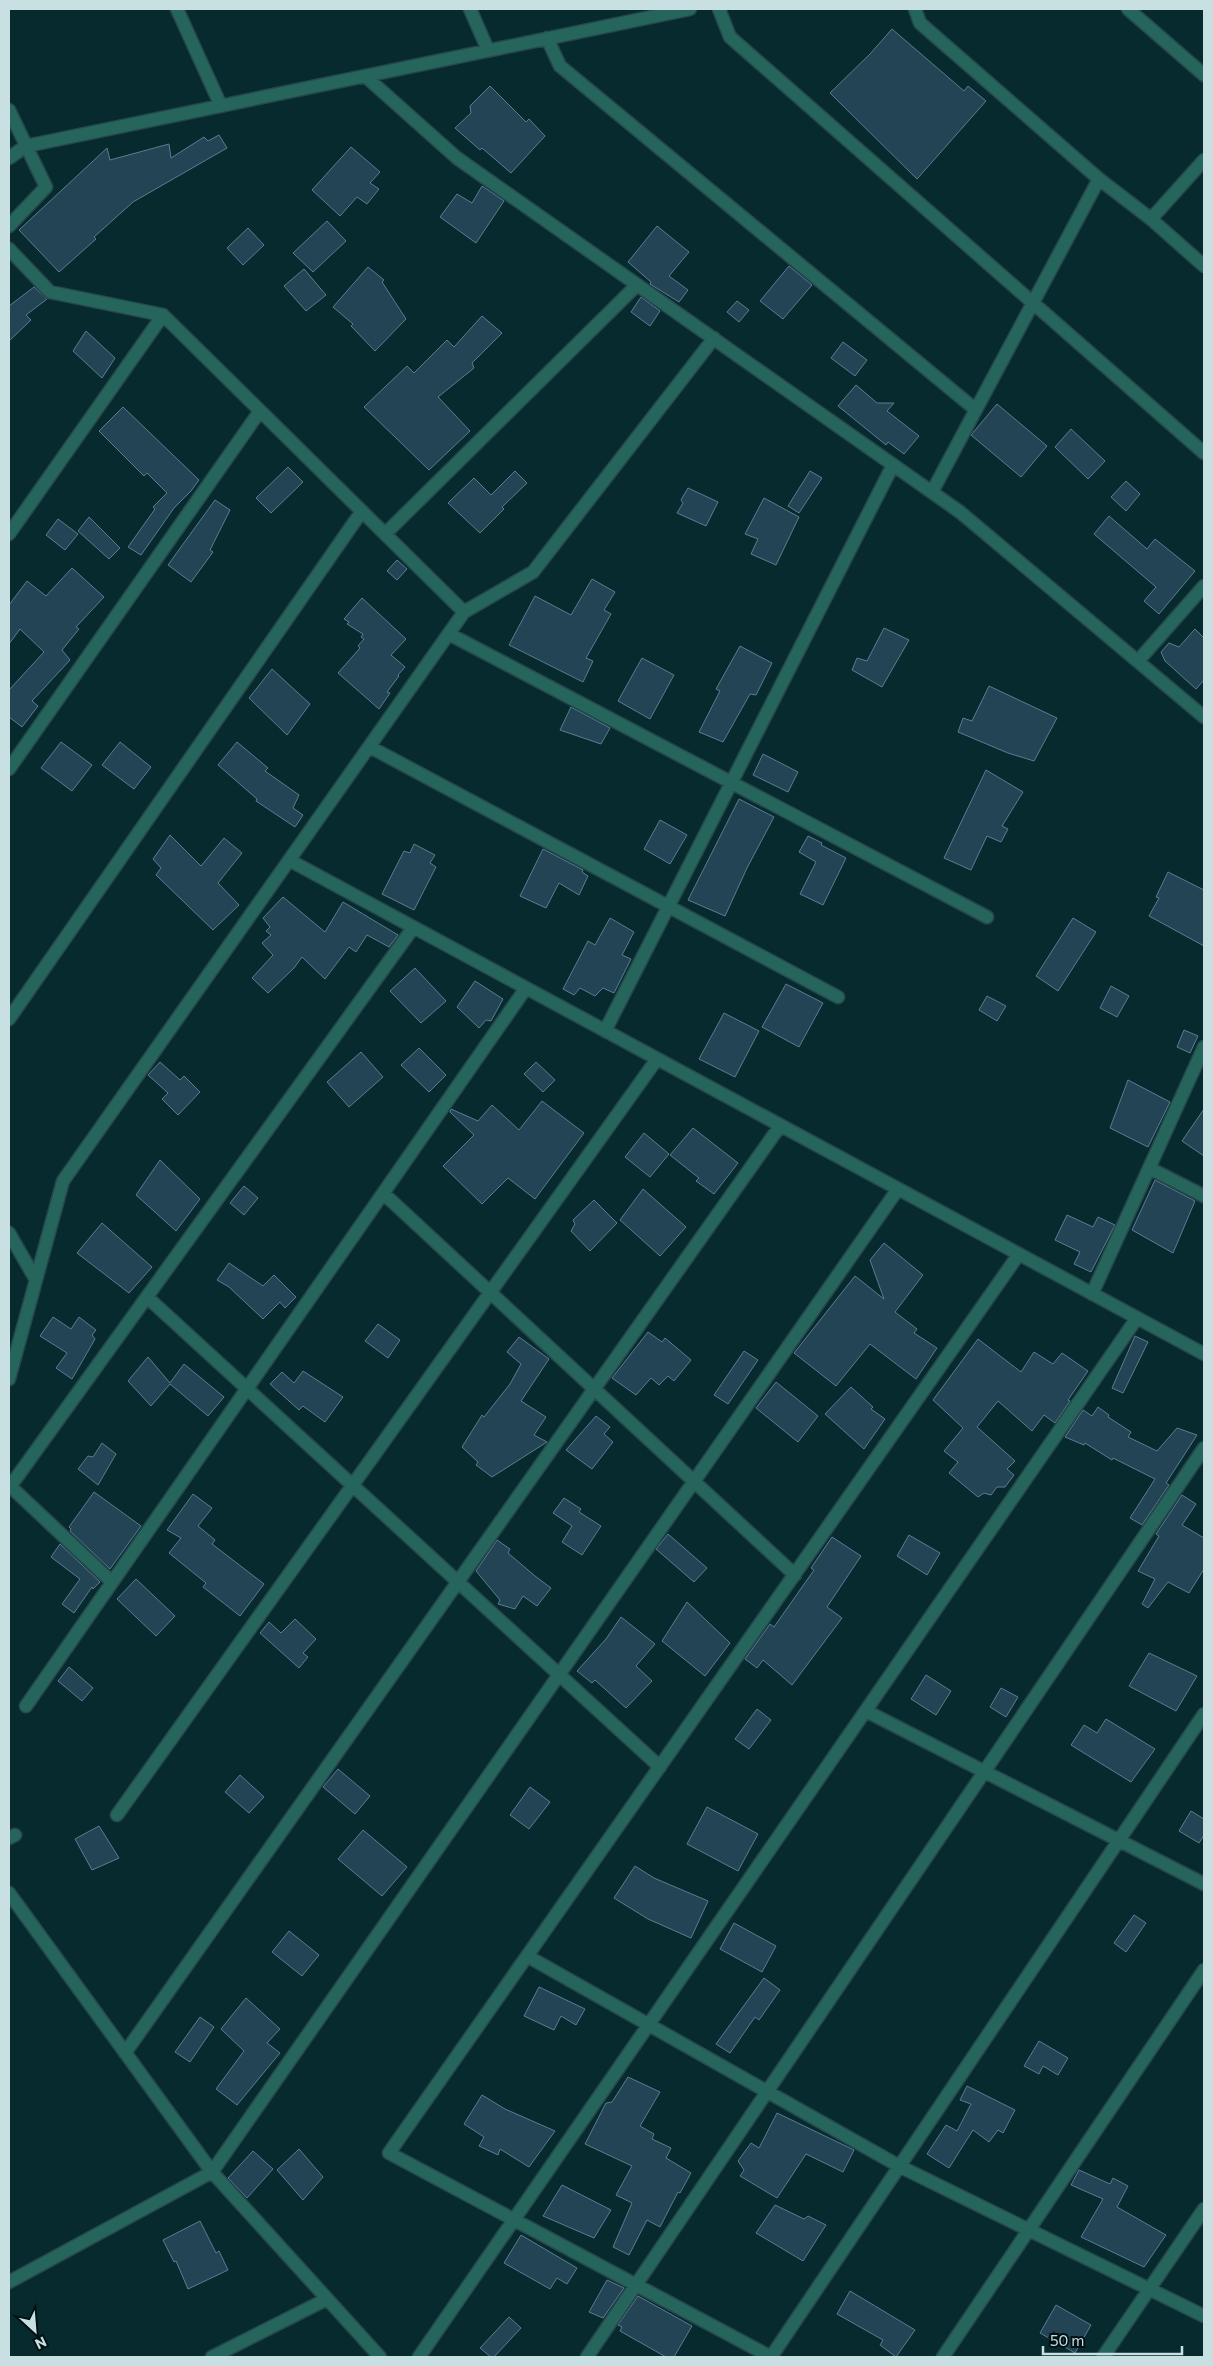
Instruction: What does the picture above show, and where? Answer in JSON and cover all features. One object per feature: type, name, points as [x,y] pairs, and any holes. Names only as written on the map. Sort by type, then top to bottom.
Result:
[{"type":"street","points":[[177,9],[221,106]]},
{"type":"street","points":[[470,9],[488,50]]},
{"type":"street","points":[[9,158],[26,146],[690,9]]},
{"type":"street","points":[[719,9],[730,37],[1204,453]]},
{"type":"street","points":[[915,9],[920,23],[1099,179],[1151,220],[1204,266]]},
{"type":"street","points":[[1128,9],[1204,75]]},
{"type":"street","points":[[546,38],[560,66],[976,410]]},
{"type":"street","points":[[365,76],[457,158],[960,512],[1204,717]]},
{"type":"street","points":[[9,110],[46,187],[9,226]]},
{"type":"street","points":[[1151,220],[1204,160]]},
{"type":"street","points":[[932,492],[1099,179]]},
{"type":"street","points":[[9,249],[50,292],[163,314],[464,612]]},
{"type":"street","points":[[386,534],[637,285]]},
{"type":"street","points":[[9,534],[163,314]]},
{"type":"street","points":[[9,1379],[63,1181],[464,612],[533,572],[714,338]]},
{"type":"street","points":[[9,769],[260,411]]},
{"type":"street","points":[[606,1031],[893,465]]},
{"type":"street","points":[[9,1019],[362,511]]},
{"type":"street","points":[[1138,661],[1204,586]]},
{"type":"street","points":[[449,634],[987,917]]},
{"type":"street","points":[[370,746],[838,997]]},
{"type":"street","points":[[289,860],[1204,1354]]},
{"type":"street","points":[[112,1582],[9,1487],[413,928]]},
{"type":"street","points":[[26,1706],[526,988]]},
{"type":"street","points":[[1092,1294],[1204,1049]]},
{"type":"street","points":[[117,1815],[657,1059]]},
{"type":"street","points":[[126,2053],[780,1126]]},
{"type":"street","points":[[1149,1168],[1204,1196]]},
{"type":"street","points":[[9,2282],[212,2172],[898,1189]]},
{"type":"street","points":[[383,1192],[795,1575]]},
{"type":"street","points":[[9,1233],[36,1280]]},
{"type":"street","points":[[1019,1254],[389,2153],[771,2357],[1204,1714]]},
{"type":"street","points":[[146,1297],[660,1767]]},
{"type":"street","points":[[419,2357],[1137,1318]]},
{"type":"street","points":[[587,2357],[1204,1448]]},
{"type":"street","points":[[866,1711],[1204,1884]]},
{"type":"street","points":[[9,1893],[212,2172],[380,2357]]},
{"type":"street","points":[[527,1956],[900,2166],[1204,2316]]},
{"type":"street","points":[[943,2357],[1204,1970]]},
{"type":"street","points":[[1104,2357],[1204,2209]]},
{"type":"street","points":[[212,2357],[327,2298]]},
{"type":"building","points":[[892,29],[964,91],[968,86],[986,101],[917,179],[830,93],[870,54]]},
{"type":"building","points":[[490,86],[526,122],[529,119],[545,136],[511,173],[455,128],[471,113],[470,106]]},
{"type":"building","points":[[219,135],[227,148],[133,202],[59,272],[19,230],[107,148],[110,160],[169,144],[171,158],[204,137],[208,141]]},
{"type":"building","points":[[351,147],[380,172],[370,183],[379,189],[367,204],[357,197],[340,216],[312,190]]},
{"type":"building","points":[[482,186],[504,201],[476,243],[440,217],[457,194],[472,203]]},
{"type":"building","points":[[327,221],[346,241],[313,272],[293,253]]},
{"type":"building","points":[[657,226],[689,252],[669,276],[688,290],[679,302],[650,284],[651,282],[628,262]]},
{"type":"building","points":[[248,228],[264,245],[243,265],[227,248]]},
{"type":"building","points":[[789,266],[812,285],[783,319],[760,301]]},
{"type":"building","points":[[368,267],[384,280],[382,282],[406,319],[375,351],[351,326],[353,324],[333,307]]},
{"type":"building","points":[[304,269],[326,295],[306,311],[284,286]]},
{"type":"building","points":[[34,287],[47,299],[26,315],[31,320],[9,341],[9,306]]},
{"type":"building","points":[[641,297],[660,311],[650,326],[631,312]]},
{"type":"building","points":[[737,301],[749,310],[739,322],[727,312]]},
{"type":"building","points":[[482,316],[502,333],[472,363],[474,368],[438,397],[470,431],[429,470],[364,407],[407,366],[414,373],[447,340],[454,347]]},
{"type":"building","points":[[86,331],[115,358],[102,378],[73,351]]},
{"type":"building","points":[[843,342],[867,360],[855,376],[831,358]]},
{"type":"building","points":[[856,385],[877,403],[894,403],[887,411],[919,436],[904,454],[888,442],[886,445],[838,406]]},
{"type":"building","points":[[997,404],[1047,446],[1021,477],[971,435]]},
{"type":"building","points":[[123,407],[199,480],[174,508],[141,555],[128,547],[155,509],[153,507],[167,493],[147,473],[144,476],[99,431]]},
{"type":"building","points":[[1071,429],[1105,461],[1088,479],[1055,447]]},
{"type":"building","points":[[288,467],[303,482],[271,513],[256,498]]},
{"type":"building","points":[[515,471],[527,483],[502,507],[504,509],[480,533],[448,503],[474,478],[491,495]]},
{"type":"building","points":[[810,471],[822,478],[799,513],[788,506]]},
{"type":"building","points":[[1126,481],[1140,494],[1126,511],[1111,497]]},
{"type":"building","points":[[688,488],[718,502],[706,526],[677,513],[683,503],[681,500]]},
{"type":"building","points":[[764,498],[799,517],[776,565],[751,554],[758,539],[745,534]]},
{"type":"building","points":[[215,500],[230,510],[210,550],[213,552],[191,582],[168,565]]},
{"type":"building","points":[[1109,516],[1147,549],[1155,539],[1195,571],[1159,614],[1144,601],[1156,587],[1094,534]]},
{"type":"building","points":[[89,517],[120,548],[109,559],[78,531]]},
{"type":"building","points":[[58,519],[78,534],[65,550],[46,535]]},
{"type":"building","points":[[397,560],[407,569],[397,580],[387,571]]},
{"type":"building","points":[[72,568],[104,597],[76,627],[79,629],[62,650],[70,660],[32,701],[38,706],[22,727],[9,717],[9,690],[44,652],[20,629],[9,644],[9,605],[27,581],[46,596]]},
{"type":"building","points":[[592,579],[615,592],[604,610],[611,614],[586,658],[593,661],[583,682],[509,645],[535,596],[571,615]]},
{"type":"building","points":[[362,598],[406,639],[391,655],[405,667],[387,692],[390,693],[379,709],[338,673],[360,648],[358,646],[364,639],[361,637],[363,634],[347,624],[349,622],[344,619]]},
{"type":"building","points":[[884,628],[909,640],[882,687],[852,670],[857,658],[867,661]]},
{"type":"building","points":[[1195,629],[1204,638],[1204,680],[1196,689],[1165,661],[1161,652],[1169,643],[1179,647]]},
{"type":"building","points":[[740,646],[772,663],[756,695],[750,694],[723,742],[699,732],[720,691],[716,689]]},
{"type":"building","points":[[642,658],[674,675],[650,719],[618,701]]},
{"type":"building","points":[[272,669],[310,704],[287,735],[249,698]]},
{"type":"building","points":[[989,686],[1057,718],[1034,761],[1008,753],[958,732],[963,718],[972,721]]},
{"type":"building","points":[[571,707],[610,728],[601,744],[560,730]]},
{"type":"building","points":[[61,742],[92,765],[72,791],[41,768]]},
{"type":"building","points":[[120,742],[151,767],[134,789],[102,765]]},
{"type":"building","points":[[237,742],[268,768],[265,771],[299,795],[293,808],[303,815],[295,827],[256,801],[257,799],[218,765]]},
{"type":"building","points":[[763,754],[798,772],[788,792],[753,775]]},
{"type":"building","points":[[986,770],[1023,792],[1002,826],[1008,829],[1001,842],[987,836],[971,870],[944,858]]},
{"type":"building","points":[[739,799],[774,817],[747,868],[725,916],[688,900]]},
{"type":"building","points":[[660,820],[687,835],[670,864],[644,849]]},
{"type":"building","points":[[170,835],[201,866],[224,838],[242,853],[218,883],[239,905],[213,930],[156,875],[161,868],[153,859]]},
{"type":"building","points":[[808,836],[846,858],[823,905],[800,894],[816,862],[799,852]]},
{"type":"building","points":[[414,844],[435,855],[430,863],[436,867],[414,910],[382,894],[404,851],[410,853]]},
{"type":"building","points":[[543,849],[583,870],[582,872],[588,876],[579,895],[559,883],[546,908],[520,896]]},
{"type":"building","points":[[1168,872],[1204,890],[1204,946],[1149,916],[1159,898],[1156,897]]},
{"type":"building","points":[[283,897],[325,932],[343,902],[398,935],[389,947],[367,935],[356,952],[349,947],[325,979],[302,957],[294,968],[268,993],[252,978],[273,955],[262,943],[271,935],[266,931],[270,927],[263,918]]},
{"type":"building","points":[[610,918],[634,932],[622,955],[631,959],[614,993],[603,988],[595,996],[580,988],[574,995],[563,989],[588,941],[595,945]]},
{"type":"building","points":[[1073,918],[1096,932],[1058,991],[1036,976]]},
{"type":"building","points":[[415,968],[446,1001],[421,1023],[390,991]]},
{"type":"building","points":[[475,981],[503,999],[491,1021],[486,1020],[479,1028],[457,1007]]},
{"type":"building","points":[[786,984],[823,1003],[799,1047],[762,1027]]},
{"type":"building","points":[[1111,986],[1129,996],[1117,1017],[1100,1008]]},
{"type":"building","points":[[987,996],[1006,1006],[997,1021],[979,1010]]},
{"type":"building","points":[[724,1013],[759,1031],[735,1077],[699,1059]]},
{"type":"building","points":[[1184,1030],[1198,1036],[1190,1053],[1177,1047]]},
{"type":"building","points":[[419,1048],[446,1075],[429,1092],[401,1065]]},
{"type":"building","points":[[361,1052],[383,1077],[349,1107],[327,1082]]},
{"type":"building","points":[[160,1062],[180,1080],[184,1076],[200,1092],[178,1115],[162,1099],[168,1093],[148,1075]]},
{"type":"building","points":[[536,1062],[555,1080],[543,1092],[524,1074]]},
{"type":"building","points":[[1128,1080],[1170,1102],[1148,1147],[1110,1128]]},
{"type":"building","points":[[542,1101],[584,1133],[535,1199],[508,1178],[482,1204],[443,1166],[474,1135],[450,1112],[451,1109],[478,1121],[492,1105],[519,1130]]},
{"type":"building","points":[[1204,1109],[1204,1156],[1182,1141]]},
{"type":"building","points":[[693,1128],[738,1163],[714,1194],[696,1181],[699,1178],[670,1155]]},
{"type":"building","points":[[644,1133],[669,1154],[650,1177],[625,1157]]},
{"type":"building","points":[[160,1160],[200,1199],[176,1231],[136,1195]]},
{"type":"building","points":[[1155,1180],[1195,1201],[1173,1253],[1132,1230]]},
{"type":"building","points":[[244,1186],[258,1198],[244,1215],[230,1203]]},
{"type":"building","points":[[643,1189],[686,1227],[660,1256],[620,1220]]},
{"type":"building","points":[[594,1200],[617,1223],[590,1251],[571,1231],[575,1224],[573,1220]]},
{"type":"building","points":[[1067,1215],[1093,1227],[1098,1217],[1115,1225],[1091,1272],[1074,1264],[1080,1252],[1055,1240]]},
{"type":"building","points":[[102,1223],[152,1267],[129,1293],[77,1253]]},
{"type":"building","points":[[884,1243],[923,1275],[895,1312],[917,1329],[914,1333],[937,1348],[916,1379],[870,1344],[836,1386],[794,1353],[855,1276],[884,1299],[870,1260]]},
{"type":"building","points":[[229,1263],[263,1286],[274,1275],[296,1297],[285,1308],[280,1302],[263,1319],[229,1287],[217,1280]]},
{"type":"building","points":[[53,1317],[71,1329],[79,1317],[96,1330],[92,1335],[95,1339],[72,1379],[56,1368],[67,1353],[40,1336]]},
{"type":"building","points":[[378,1324],[400,1340],[388,1358],[365,1341]]},
{"type":"building","points":[[648,1332],[662,1342],[665,1338],[691,1360],[674,1381],[668,1376],[659,1385],[651,1378],[636,1395],[612,1378]]},
{"type":"building","points":[[1135,1336],[1148,1342],[1123,1393],[1112,1388]]},
{"type":"building","points":[[519,1337],[549,1359],[521,1401],[546,1417],[534,1435],[547,1442],[492,1477],[476,1465],[478,1462],[462,1447],[482,1415],[484,1417],[510,1384],[521,1364],[507,1352]]},
{"type":"building","points":[[978,1339],[1021,1372],[1034,1352],[1053,1364],[1062,1353],[1088,1371],[1055,1423],[1044,1415],[1032,1431],[998,1401],[977,1427],[1015,1461],[1007,1469],[1014,1475],[1005,1487],[997,1487],[991,1495],[984,1493],[978,1497],[949,1473],[958,1462],[944,1451],[963,1428],[933,1400]]},
{"type":"building","points":[[744,1351],[758,1360],[728,1404],[714,1395]]},
{"type":"building","points":[[148,1357],[170,1383],[184,1364],[224,1397],[208,1416],[170,1384],[151,1406],[128,1381]]},
{"type":"building","points":[[303,1371],[343,1397],[325,1422],[303,1406],[299,1410],[270,1384],[282,1372],[294,1383]]},
{"type":"building","points":[[776,1382],[818,1416],[798,1442],[756,1408]]},
{"type":"building","points":[[851,1387],[873,1407],[871,1409],[885,1419],[864,1449],[825,1414]]},
{"type":"building","points":[[1098,1407],[1109,1415],[1108,1417],[1131,1432],[1128,1437],[1157,1451],[1177,1428],[1197,1435],[1166,1483],[1169,1485],[1142,1525],[1130,1518],[1155,1479],[1113,1458],[1112,1460],[1085,1443],[1084,1445],[1065,1437],[1083,1410],[1092,1416]]},
{"type":"building","points":[[596,1416],[610,1427],[604,1434],[613,1442],[592,1469],[566,1450]]},
{"type":"building","points":[[102,1443],[116,1454],[98,1485],[78,1469],[88,1456],[93,1457]]},
{"type":"building","points":[[94,1492],[141,1526],[110,1569],[70,1531],[69,1527]]},
{"type":"building","points":[[193,1494],[212,1508],[198,1526],[215,1540],[212,1544],[264,1584],[240,1616],[203,1587],[206,1583],[169,1553],[181,1538],[167,1530]]},
{"type":"building","points":[[1182,1495],[1196,1504],[1182,1525],[1204,1538],[1204,1569],[1189,1593],[1168,1582],[1148,1608],[1142,1604],[1155,1579],[1138,1571],[1159,1536],[1156,1534]]},
{"type":"building","points":[[564,1498],[581,1509],[579,1512],[601,1526],[582,1555],[562,1542],[572,1526],[553,1513]]},
{"type":"building","points":[[668,1534],[707,1568],[694,1582],[656,1549]]},
{"type":"building","points":[[909,1535],[940,1553],[927,1575],[897,1556]]},
{"type":"building","points":[[832,1537],[861,1556],[827,1607],[842,1618],[792,1685],[763,1660],[757,1668],[745,1659],[770,1624],[774,1627],[814,1570],[811,1568]]},
{"type":"building","points":[[497,1540],[510,1549],[508,1553],[551,1588],[537,1606],[523,1596],[515,1609],[498,1604],[500,1600],[476,1571]]},
{"type":"building","points":[[60,1544],[100,1582],[93,1589],[92,1587],[74,1613],[62,1604],[80,1579],[51,1557]]},
{"type":"building","points":[[136,1579],[175,1616],[156,1636],[117,1599]]},
{"type":"building","points":[[687,1602],[730,1643],[705,1676],[662,1641]]},
{"type":"building","points":[[621,1617],[655,1644],[636,1666],[652,1681],[626,1708],[595,1680],[592,1683],[577,1671],[606,1639]]},
{"type":"building","points":[[295,1619],[316,1639],[303,1653],[308,1657],[299,1668],[260,1633],[269,1622],[281,1633]]},
{"type":"building","points":[[1149,1653],[1197,1676],[1176,1711],[1129,1686]]},
{"type":"building","points":[[69,1667],[93,1688],[82,1701],[58,1681]]},
{"type":"building","points":[[926,1675],[951,1691],[936,1715],[911,1699]]},
{"type":"building","points":[[1001,1688],[1018,1697],[1006,1717],[990,1707]]},
{"type":"building","points":[[757,1709],[771,1720],[749,1749],[735,1739]]},
{"type":"building","points":[[1106,1719],[1155,1749],[1131,1782],[1071,1745],[1084,1725],[1097,1733]]},
{"type":"building","points":[[338,1769],[370,1796],[355,1814],[323,1787]]},
{"type":"building","points":[[240,1775],[264,1797],[249,1813],[225,1792]]},
{"type":"building","points":[[530,1787],[550,1802],[529,1829],[510,1815]]},
{"type":"building","points":[[707,1807],[758,1834],[738,1871],[687,1844]]},
{"type":"building","points":[[1191,1811],[1204,1819],[1204,1835],[1199,1843],[1179,1831]]},
{"type":"building","points":[[99,1826],[119,1858],[92,1870],[75,1839]]},
{"type":"building","points":[[363,1830],[407,1867],[382,1896],[338,1859]]},
{"type":"building","points":[[635,1866],[654,1878],[708,1901],[691,1938],[648,1919],[614,1898]]},
{"type":"building","points":[[1134,1915],[1146,1923],[1126,1952],[1114,1943]]},
{"type":"building","points":[[734,1923],[776,1946],[762,1972],[720,1949]]},
{"type":"building","points":[[289,1931],[319,1955],[302,1976],[272,1952]]},
{"type":"building","points":[[764,1978],[780,1990],[759,2020],[755,2017],[730,2053],[716,2044]]},
{"type":"building","points":[[539,1987],[585,2009],[576,2025],[561,2016],[554,2030],[524,2016]]},
{"type":"building","points":[[246,1998],[280,2029],[267,2043],[280,2053],[237,2105],[216,2089],[244,2051],[221,2029]]},
{"type":"building","points":[[200,2017],[214,2027],[190,2062],[175,2052]]},
{"type":"building","points":[[1039,2041],[1068,2058],[1058,2075],[1043,2066],[1039,2074],[1024,2066]]},
{"type":"building","points":[[628,2077],[660,2092],[640,2126],[654,2134],[652,2139],[671,2148],[666,2158],[691,2173],[680,2193],[678,2192],[660,2227],[647,2220],[629,2255],[613,2247],[632,2203],[616,2195],[632,2166],[585,2144],[606,2103],[612,2102]]},
{"type":"building","points":[[967,2086],[1015,2110],[1003,2133],[998,2130],[989,2142],[973,2130],[949,2168],[927,2154],[946,2125],[957,2131],[971,2104],[960,2100]]},
{"type":"building","points":[[482,2095],[505,2109],[555,2131],[529,2167],[500,2149],[498,2155],[479,2146],[484,2137],[464,2124]]},
{"type":"building","points":[[777,2113],[854,2150],[843,2172],[806,2154],[777,2198],[740,2176],[744,2170],[738,2161],[751,2143],[759,2148]]},
{"type":"building","points":[[299,2149],[323,2177],[303,2200],[277,2170]]},
{"type":"building","points":[[253,2151],[273,2169],[247,2198],[228,2178]]},
{"type":"building","points":[[1079,2170],[1110,2184],[1113,2178],[1128,2186],[1117,2207],[1166,2235],[1144,2267],[1081,2237],[1103,2199],[1071,2185]]},
{"type":"building","points":[[562,2185],[611,2210],[594,2238],[543,2216]]},
{"type":"building","points":[[775,2205],[804,2219],[808,2216],[826,2225],[803,2261],[756,2233]]},
{"type":"building","points":[[200,2221],[216,2253],[219,2251],[228,2270],[188,2289],[176,2261],[174,2262],[163,2240]]},
{"type":"building","points":[[521,2235],[577,2268],[567,2284],[557,2278],[550,2289],[504,2263]]},
{"type":"building","points":[[607,2280],[624,2288],[603,2318],[589,2312]]},
{"type":"building","points":[[850,2291],[915,2330],[896,2357],[880,2345],[883,2340],[837,2314]]},
{"type":"building","points":[[638,2296],[692,2326],[674,2357],[666,2357],[620,2331],[622,2327],[618,2325]]},
{"type":"building","points":[[1056,2305],[1091,2325],[1075,2353],[1040,2333]]},
{"type":"building","points":[[509,2317],[521,2328],[494,2357],[491,2357],[480,2348]]}]
